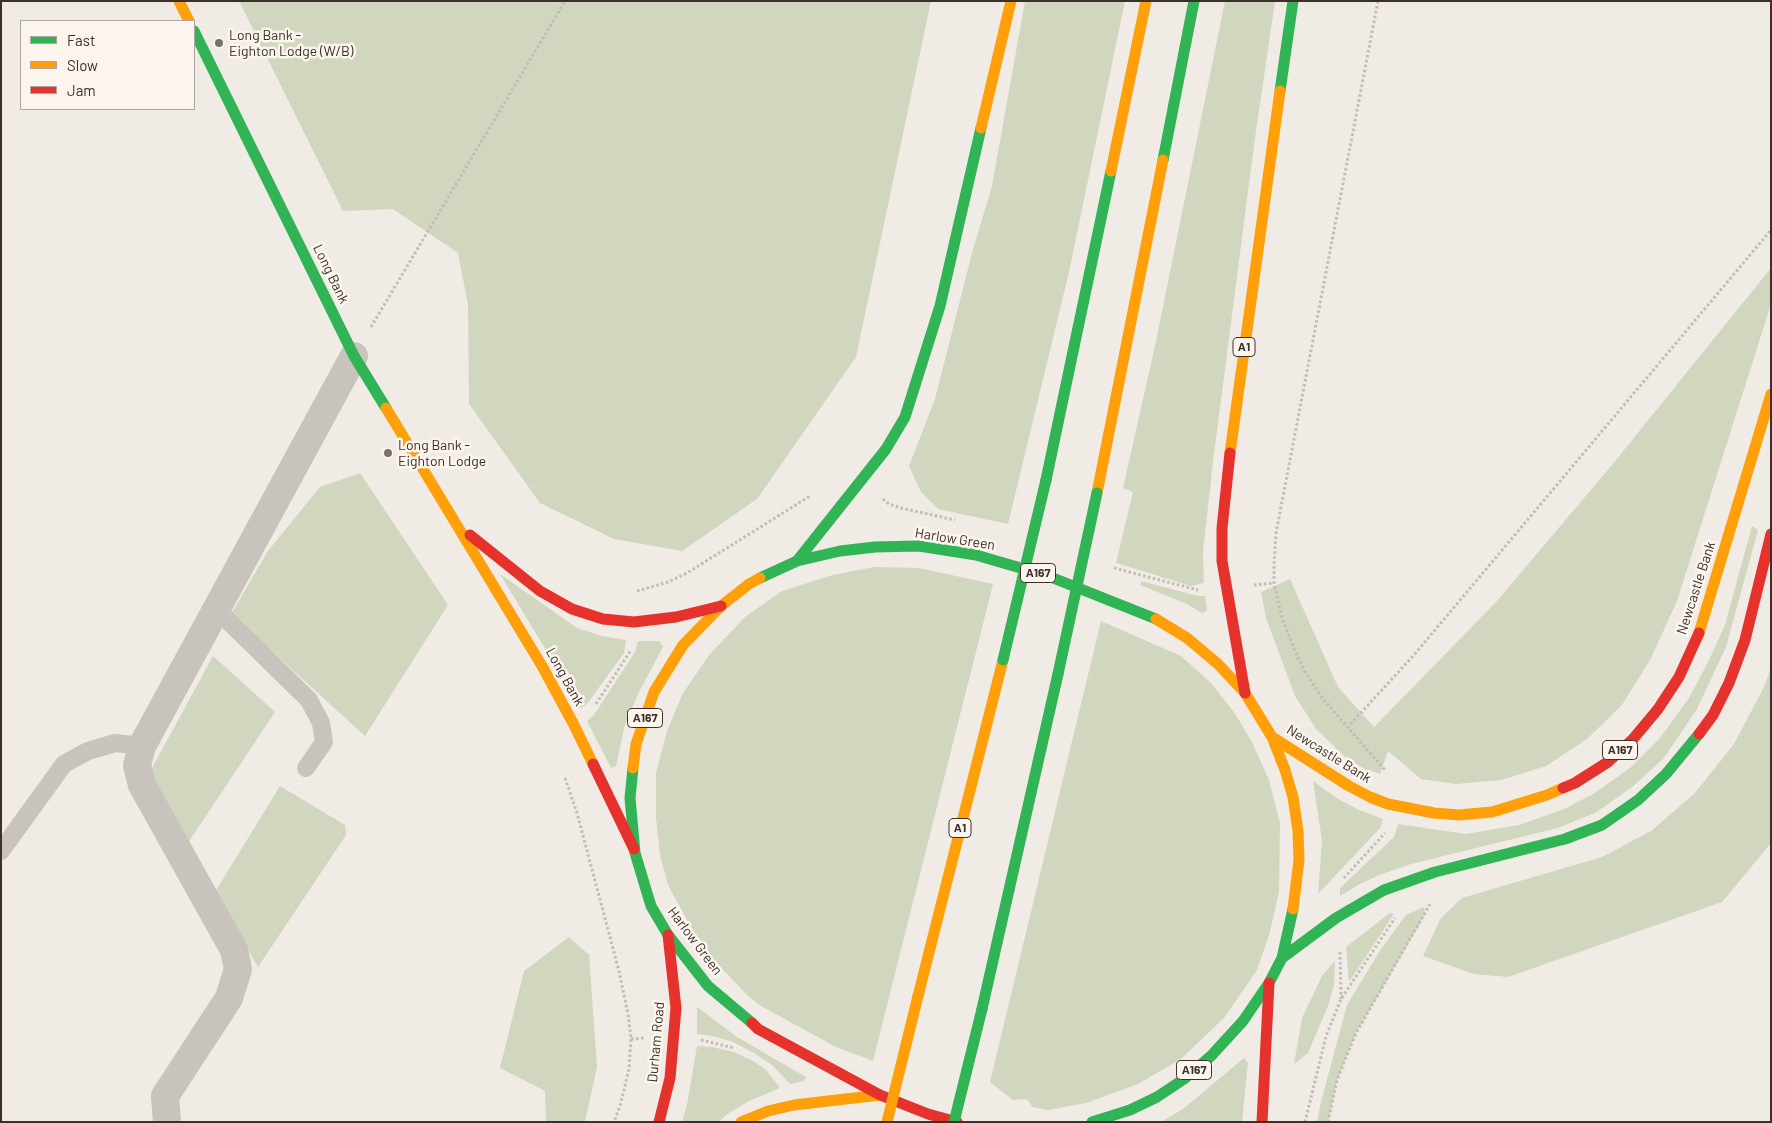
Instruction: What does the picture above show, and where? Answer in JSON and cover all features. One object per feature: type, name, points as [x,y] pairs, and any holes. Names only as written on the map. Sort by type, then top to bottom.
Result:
[{"type":"main road","points":[[179,1],[188,20]]},
{"type":"main road","points":[[797,562],[876,463],[905,417],[940,306],[1011,1]]},
{"type":"main road","name":"A1","points":[[887,1122],[1003,660],[1046,480],[1146,1]]},
{"type":"main road","points":[[955,1122],[1058,674],[1097,493],[1194,1]]},
{"type":"main road","name":"A1","points":[[1245,693],[1222,561],[1222,520],[1230,448],[1294,1]]},
{"type":"main road","name":"Long Bank","points":[[195,33],[354,356],[542,666],[573,723],[635,853]]},
{"type":"main road","name":"Newcastle Bank","points":[[1272,737],[1342,782],[1370,797],[1388,804],[1434,813],[1458,815],[1492,812],[1547,795],[1575,782],[1608,762],[1633,739],[1658,709],[1679,677],[1702,628],[1771,394]]},
{"type":"main road","name":"Long Bank","points":[[455,523],[540,591],[572,609],[603,618],[634,622],[676,617],[721,606]]},
{"type":"main road","name":"A167","points":[[1282,958],[1336,918],[1384,890],[1411,880],[1565,839],[1602,824],[1638,800],[1666,774],[1690,746],[1712,715],[1729,683],[1745,640],[1771,534]]},
{"type":"main road","name":"Harlow Green","points":[[955,1122],[928,1114],[880,1095],[758,1029],[708,986],[668,935],[651,906],[635,853],[630,798],[636,744],[654,692],[683,645],[721,606],[749,584],[797,562],[840,551],[875,547],[919,546],[976,555],[1048,576],[1152,616],[1187,638],[1218,664],[1245,693],[1272,737],[1293,797],[1298,831],[1299,860],[1296,893],[1282,958],[1270,983],[1243,1021],[1212,1056],[1184,1079],[1157,1097],[1139,1106],[1092,1122]]},
{"type":"main road","name":"Durham Road","points":[[659,1122],[670,1078],[676,1008],[668,935]]},
{"type":"main road","points":[[1262,1122],[1270,983]]},
{"type":"main road","name":"A167","points":[[742,1122],[768,1111],[794,1105],[880,1095]]},
{"type":"street","points":[[167,1122],[165,1096],[229,998],[238,969],[234,950],[142,785],[137,765],[142,746],[354,356]]},
{"type":"lane","points":[[216,609],[309,700],[321,723],[324,742],[306,768]]},
{"type":"lane","points":[[1,851],[64,764],[88,751],[115,743],[142,746]]},
{"type":"path","points":[[354,356],[565,1]]},
{"type":"path","points":[[1378,1],[1276,533],[1274,583],[1281,615],[1305,672],[1323,699],[1390,776]]},
{"type":"path","points":[[1347,728],[1414,655],[1771,230]]},
{"type":"path","points":[[635,597],[635,591],[668,582],[687,573],[811,496]]},
{"type":"path","points":[[594,706],[631,650],[632,645]]},
{"type":"path","points":[[563,770],[585,841],[619,971],[628,1014],[631,1039],[629,1069],[614,1122]]},
{"type":"path","points":[[1339,884],[1388,831]]},
{"type":"path","points":[[1328,1122],[1337,1080],[1356,1033],[1424,915],[1447,870]]},
{"type":"path","points":[[1305,1122],[1326,1036],[1341,999],[1397,915]]},
{"type":"path","points":[[1340,956],[1341,999]]},
{"type":"green space","points":[[239,1],[931,1],[856,357],[757,499],[682,551],[614,539],[540,503],[469,404],[468,305],[458,253],[393,209],[343,211]]},
{"type":"green space","points":[[1025,1],[1125,1],[1069,272],[1008,524],[938,509],[921,492],[909,466],[935,399],[972,253],[992,186]]},
{"type":"green space","points":[[1225,1],[1275,1],[1254,145],[1213,462],[1203,552],[1204,583],[1191,586],[1116,563],[1133,492],[1123,488],[1155,346]]},
{"type":"green space","points":[[1771,268],[1771,304],[1677,601],[1650,660],[1622,705],[1587,739],[1546,766],[1501,780],[1456,784],[1421,779],[1388,751],[1380,774],[1363,768],[1344,756],[1316,729],[1295,696],[1266,618],[1261,592],[1290,579],[1338,687],[1374,727],[1498,600],[1616,460]]},
{"type":"green space","points":[[360,473],[448,605],[365,736],[231,614],[268,551],[320,487]]},
{"type":"green space","points":[[1752,526],[1758,530],[1726,647],[1697,709],[1664,758],[1632,787],[1597,812],[1558,828],[1411,864],[1382,874],[1340,896],[1340,888],[1394,837],[1398,824],[1466,834],[1519,825],[1564,809],[1593,794],[1630,768],[1660,738],[1689,698],[1710,658],[1725,625]]},
{"type":"green space","points":[[874,567],[919,568],[993,584],[873,1061],[836,1047],[761,1006],[748,996],[712,958],[697,938],[668,885],[660,855],[656,818],[656,773],[667,731],[683,693],[710,654],[745,617],[782,591],[833,575]]},
{"type":"green space","points":[[500,574],[577,628],[602,636],[626,640],[624,653],[587,704],[581,708]]},
{"type":"green space","points":[[1141,581],[1198,596],[1205,596],[1207,611],[1202,613],[1187,604],[1140,585]]},
{"type":"green space","points":[[1101,621],[1181,656],[1211,683],[1234,712],[1252,742],[1269,780],[1280,823],[1279,892],[1270,932],[1257,970],[1224,1018],[1181,1059],[1138,1084],[1086,1103],[1048,1110],[1032,1107],[1027,1099],[1013,1100],[990,1082]]},
{"type":"green space","points":[[638,641],[659,641],[663,647],[640,690],[625,724],[616,766],[611,768],[587,721],[594,715],[635,652]]},
{"type":"green space","points":[[213,656],[275,712],[186,846],[156,789],[152,768]]},
{"type":"green space","points":[[1771,667],[1771,843],[1722,902],[1508,977],[1474,974],[1423,956],[1441,918],[1462,898],[1602,857],[1651,831],[1694,794],[1734,744],[1764,687]]},
{"type":"green space","points":[[1313,781],[1338,799],[1383,819],[1380,828],[1318,894],[1322,841]]},
{"type":"green space","points":[[280,786],[345,825],[346,835],[258,967],[215,892]]},
{"type":"green space","points":[[1424,907],[1425,915],[1356,1033],[1337,1080],[1328,1122],[1317,1122],[1347,1005],[1381,949],[1406,915]]},
{"type":"green space","points":[[1390,913],[1394,914],[1349,982],[1346,947]]},
{"type":"green space","points":[[569,937],[589,955],[597,1067],[585,1122],[546,1122],[545,1091],[500,1068],[524,971]]},
{"type":"green space","points":[[1335,961],[1334,985],[1328,1006],[1308,1053],[1294,1064],[1302,1018],[1322,976]]},
{"type":"green space","points":[[697,1007],[737,1037],[806,1077],[804,1081],[790,1084],[772,1065],[754,1053],[733,1042],[713,1036],[697,1034]]},
{"type":"green space","points":[[697,1046],[734,1052],[753,1061],[766,1070],[780,1088],[747,1102],[726,1115],[719,1122],[682,1122],[687,1105]]},
{"type":"green space","points":[[1244,1058],[1248,1063],[1242,1122],[1161,1122],[1183,1109]]},
{"type":"traffic: fast","points":[[1163,160],[1194,1]]},
{"type":"traffic: fast","points":[[1280,91],[1293,1]]},
{"type":"traffic: fast","points":[[195,33],[354,356],[386,408]]},
{"type":"traffic: fast","points":[[797,561],[886,449],[905,417],[940,306],[981,128]]},
{"type":"traffic: fast","points":[[1046,480],[1111,171]]},
{"type":"traffic: fast","points":[[1003,660],[1046,480]]},
{"type":"traffic: fast","points":[[1058,674],[1097,493]]},
{"type":"traffic: fast","points":[[760,578],[797,561],[840,551],[875,547],[919,546],[976,555],[1048,576],[1156,619]]},
{"type":"traffic: fast","points":[[982,1009],[1058,674]]},
{"type":"traffic: fast","points":[[1282,958],[1336,918],[1384,890],[1435,872],[1565,839],[1602,825],[1638,800],[1666,774],[1699,734]]},
{"type":"traffic: fast","points":[[633,768],[630,798],[635,853],[651,906],[668,935],[708,986],[752,1023]]},
{"type":"traffic: fast","points":[[1092,1122],[1130,1110],[1157,1097],[1184,1079],[1211,1056],[1243,1021],[1269,983],[1282,958],[1293,909]]},
{"type":"traffic: fast","points":[[954,1122],[982,1009]]},
{"type":"traffic: slow","points":[[179,1],[188,20]]},
{"type":"traffic: slow","points":[[981,128],[1011,1]]},
{"type":"traffic: slow","points":[[1111,171],[1146,1]]},
{"type":"traffic: slow","points":[[1230,453],[1280,91]]},
{"type":"traffic: slow","points":[[1097,493],[1163,160]]},
{"type":"traffic: slow","points":[[1699,633],[1771,394]]},
{"type":"traffic: slow","points":[[386,408],[542,666],[593,764]]},
{"type":"traffic: slow","points":[[633,768],[636,744],[654,692],[683,645],[721,606],[749,584],[760,578]]},
{"type":"traffic: slow","points":[[1156,619],[1187,638],[1218,664],[1245,693],[1272,737],[1293,797],[1298,831],[1299,860],[1293,909]]},
{"type":"traffic: slow","points":[[918,996],[1003,660]]},
{"type":"traffic: slow","points":[[1272,737],[1349,786],[1370,797],[1388,804],[1434,813],[1459,815],[1492,812],[1547,795],[1563,788]]},
{"type":"traffic: slow","points":[[887,1122],[918,996]]},
{"type":"traffic: slow","points":[[741,1122],[768,1111],[794,1105],[880,1095]]},
{"type":"traffic: jam","points":[[1230,453],[1222,528],[1222,561],[1245,693]]},
{"type":"traffic: jam","points":[[1699,734],[1713,715],[1729,683],[1745,640],[1771,534]]},
{"type":"traffic: jam","points":[[470,535],[540,591],[572,609],[603,619],[634,622],[676,617],[721,606]]},
{"type":"traffic: jam","points":[[1563,788],[1575,783],[1608,762],[1633,739],[1658,709],[1679,677],[1699,633]]},
{"type":"traffic: jam","points":[[593,764],[634,849]]},
{"type":"traffic: jam","points":[[659,1122],[670,1078],[676,1008],[668,935]]},
{"type":"traffic: jam","points":[[1262,1122],[1269,983]]},
{"type":"traffic: jam","points":[[752,1023],[758,1029],[880,1095],[928,1114],[957,1122]]},
{"type":"place","name":"Long Bank - Eighton Lodge (W/B)","points":[[219,43]]},
{"type":"place","name":"Long Bank - Eighton Lodge","points":[[388,453]]}]
